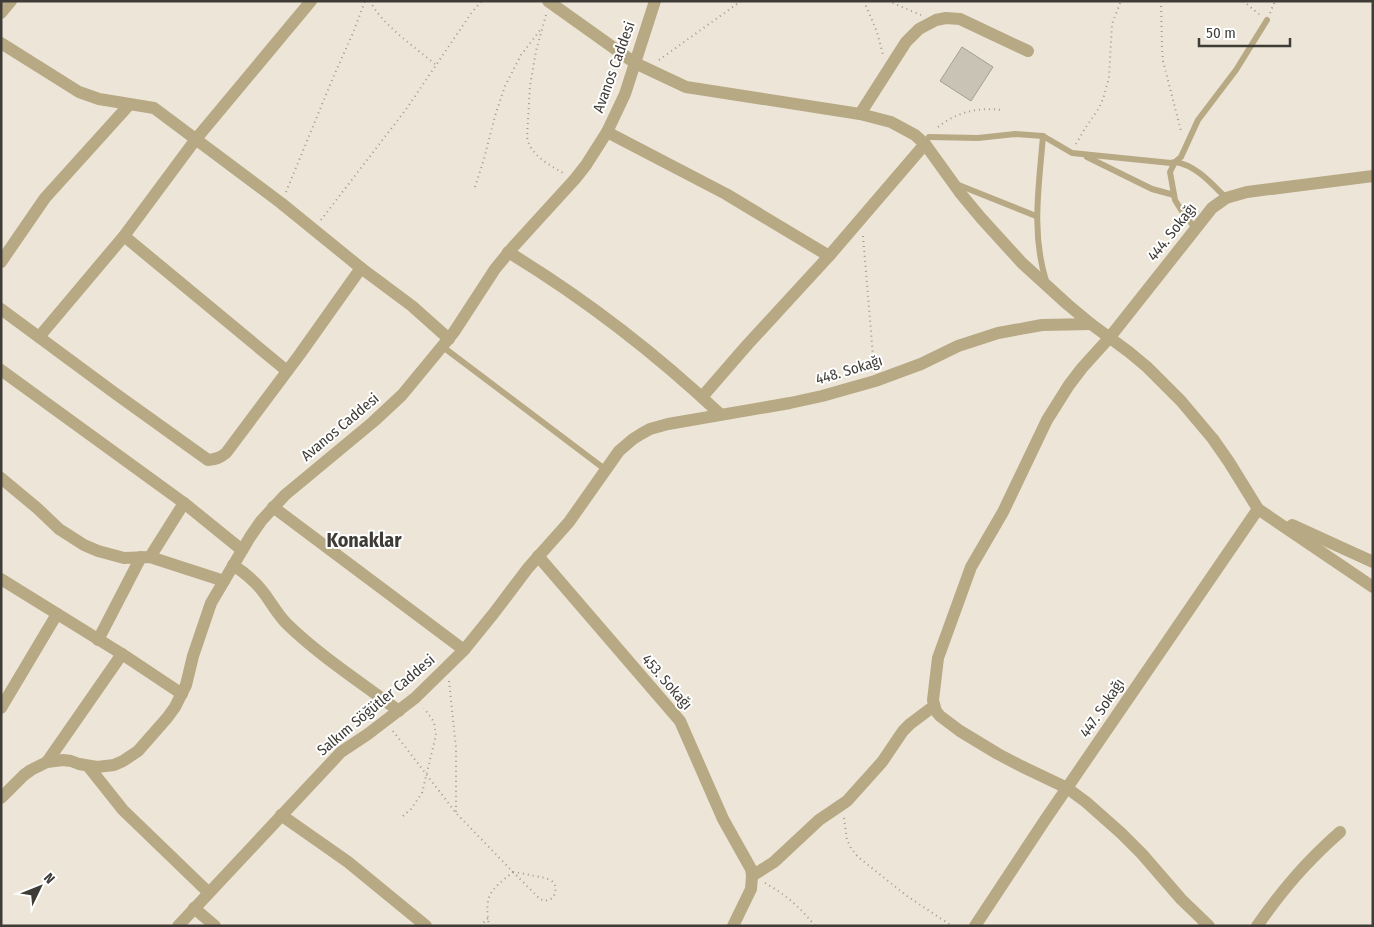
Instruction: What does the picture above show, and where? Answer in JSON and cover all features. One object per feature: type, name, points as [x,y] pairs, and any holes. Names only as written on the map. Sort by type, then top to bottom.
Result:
[{"type":"street","points":[[1,13],[11,1]]},
{"type":"street","points":[[39,337],[124,236],[196,139],[311,1]]},
{"type":"street","points":[[548,1],[634,63],[686,87],[860,114],[891,122],[927,140],[953,183],[980,218],[1001,241],[1047,287],[1153,372],[1192,414],[1229,462],[1258,509],[1373,587]]},
{"type":"street","name":"Avanos Caddesi","points":[[1,798],[24,775],[47,762],[63,760],[97,767],[114,764],[131,757],[167,718],[186,685],[193,656],[211,603],[261,521],[291,489],[388,409],[446,343],[508,252],[586,165],[606,132],[624,94],[655,1]]},
{"type":"street","points":[[860,114],[912,35],[926,24],[936,20],[946,18],[960,19],[1028,51]]},
{"type":"street","points":[[1,43],[79,92],[99,99],[154,108],[281,203],[361,268],[412,306],[446,343]]},
{"type":"street","points":[[1,262],[45,198],[129,105]]},
{"type":"street","points":[[606,132],[726,194],[829,256]]},
{"type":"street","points":[[702,397],[829,256],[927,140]]},
{"type":"street","name":"444. Sokağı","points":[[934,706],[938,658],[971,567],[1003,512],[1037,438],[1057,403],[1082,368],[1110,337],[1195,228],[1212,208],[1226,198],[1247,192],[1373,176]]},
{"type":"street","points":[[124,236],[287,371]]},
{"type":"street","points":[[508,252],[563,287],[608,319],[661,361],[720,414]]},
{"type":"street","points":[[1,309],[208,460],[219,458],[226,453],[361,268]]},
{"type":"street","name":"448. Sokağı","points":[[619,451],[633,439],[650,429],[720,414],[822,396],[875,381],[921,364],[958,346],[998,334],[1042,326],[1091,324]]},
{"type":"street","points":[[1,370],[184,503],[242,550]]},
{"type":"street","name":"Salkım Söğütler Caddesi","points":[[178,926],[341,752],[415,698],[464,650],[538,556],[569,522],[619,451]]},
{"type":"street","points":[[1,478],[59,529],[78,542],[111,555],[124,558],[146,557],[224,581]]},
{"type":"street","points":[[98,640],[146,557],[184,503]]},
{"type":"street","points":[[273,507],[464,650]]},
{"type":"street","points":[[1258,509],[1373,562]]},
{"type":"street","name":"447. Sokağı","points":[[975,926],[1258,509]]},
{"type":"street","name":"453. Sokağı","points":[[538,556],[680,721],[723,819],[748,863],[752,876]]},
{"type":"street","points":[[233,565],[256,583],[279,615],[292,628],[323,654],[399,710]]},
{"type":"street","points":[[1,579],[122,654],[182,694]]},
{"type":"street","points":[[1,708],[57,614]]},
{"type":"street","points":[[47,762],[122,654]]},
{"type":"street","points":[[733,926],[751,889],[752,876],[774,862],[819,820],[847,801],[882,762],[903,731],[917,717],[934,706],[940,716],[976,741],[1021,766],[1067,788],[1121,833],[1209,926]]},
{"type":"street","points":[[88,766],[123,810],[208,892]]},
{"type":"street","points":[[281,814],[348,862],[426,926]]},
{"type":"street","points":[[1258,926],[1291,880],[1340,832]]},
{"type":"street","points":[[194,908],[214,926]]},
{"type":"lane","points":[[1195,228],[1183,213],[1174,195],[1170,172],[1175,162],[1181,157],[1198,120],[1236,70],[1267,20]]},
{"type":"lane","points":[[927,140],[1015,134],[1043,136],[1072,153],[1166,164],[1175,162],[1189,166],[1206,178],[1226,198]]},
{"type":"lane","points":[[1043,136],[1036,216],[1038,245],[1047,287]]},
{"type":"lane","points":[[1084,155],[1152,189],[1174,195]]},
{"type":"lane","points":[[953,183],[1036,216]]},
{"type":"lane","points":[[446,343],[606,470]]},
{"type":"path","points":[[281,203],[365,1]]},
{"type":"path","points":[[370,1],[382,20],[436,65]]},
{"type":"path","points":[[313,230],[406,108],[472,12],[482,1]]},
{"type":"path","points":[[647,69],[741,1]]},
{"type":"path","points":[[864,1],[881,43],[886,74]]},
{"type":"path","points":[[888,1],[936,20]]},
{"type":"path","points":[[1072,153],[1084,130],[1099,108],[1107,88],[1110,70],[1112,24],[1121,1]]},
{"type":"path","points":[[1161,1],[1163,61],[1185,147]]},
{"type":"path","points":[[1242,1],[1267,20]]},
{"type":"path","points":[[475,187],[505,86],[521,55],[542,27],[530,86],[528,142],[530,148],[538,156],[575,179]]},
{"type":"path","points":[[927,140],[935,130],[950,119],[966,112],[983,109],[1002,110]]},
{"type":"path","points":[[861,218],[875,381]]},
{"type":"path","points":[[447,667],[456,748],[456,813]]},
{"type":"path","points":[[404,816],[422,793],[436,735],[434,722],[415,698]]},
{"type":"path","points":[[385,721],[456,813],[513,872],[540,899],[545,901],[553,898],[555,888],[550,879],[513,872]]},
{"type":"path","points":[[847,801],[844,830],[848,844],[854,853],[907,896],[952,926]]},
{"type":"path","points":[[489,926],[487,908],[490,894],[495,887],[513,872]]},
{"type":"path","points":[[752,876],[787,897],[802,910],[815,926]]},
{"type":"path","points":[[480,926],[488,918]]},
{"type":"building","points":[[962,47],[993,67],[971,101],[940,81]]},
{"type":"district","name":"Konaklar","points":[[364,540]]}]
